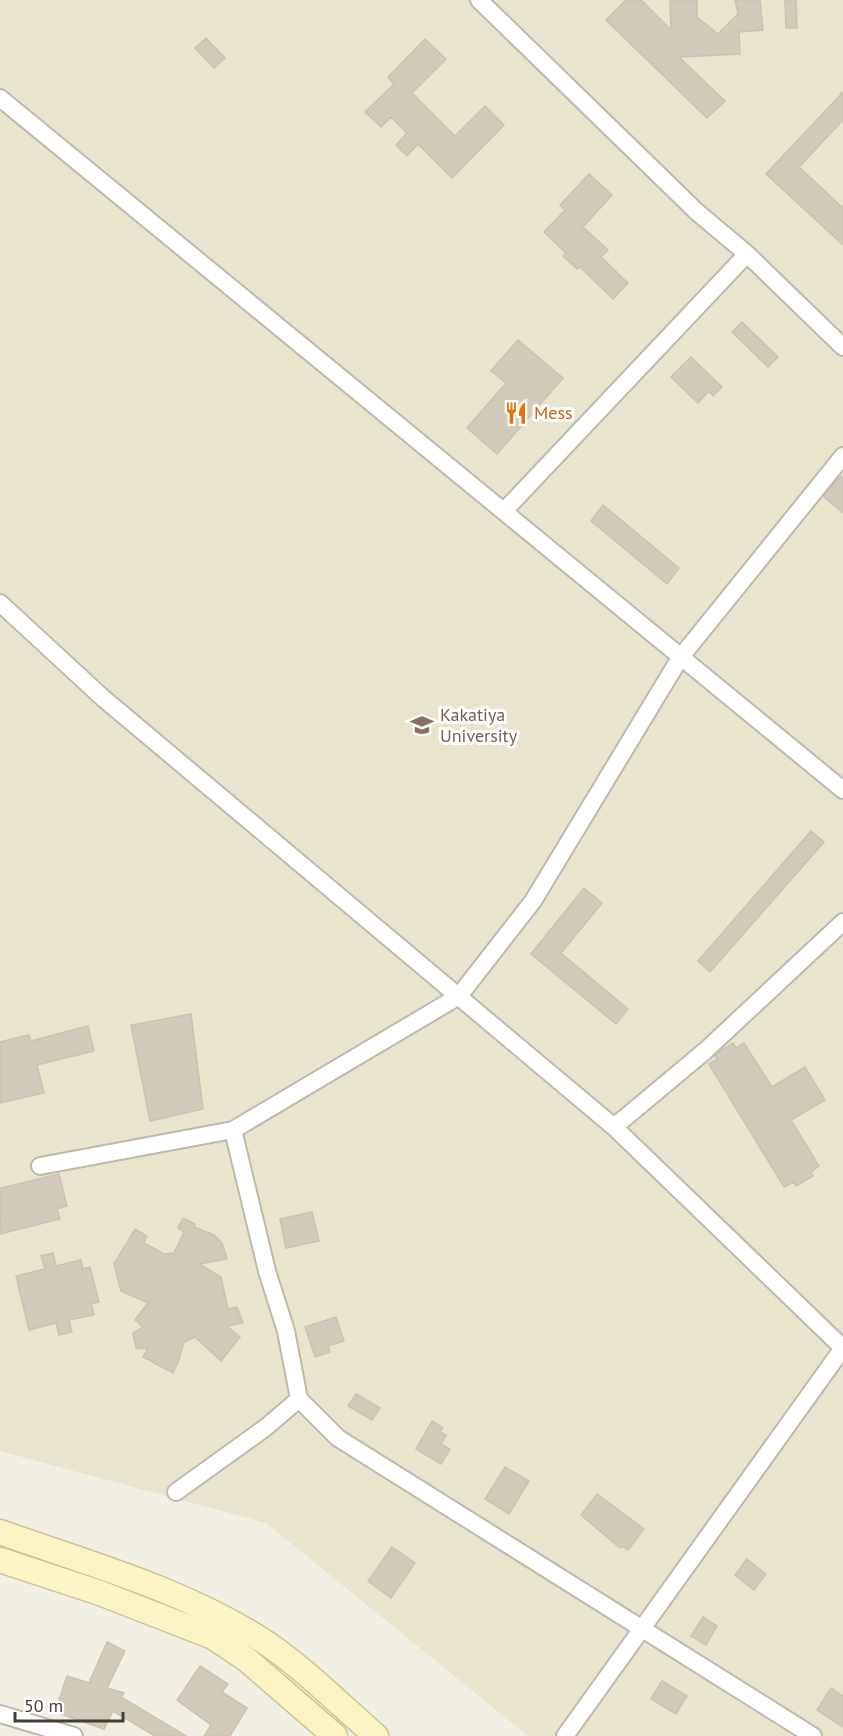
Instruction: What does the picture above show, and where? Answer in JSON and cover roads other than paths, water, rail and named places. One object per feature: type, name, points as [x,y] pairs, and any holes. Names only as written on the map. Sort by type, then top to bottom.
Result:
[{"type":"main road","points":[[0,1533],[159,1587],[234,1624],[275,1651],[376,1736]]},
{"type":"main road","points":[[0,1560],[100,1593],[213,1637],[246,1659],[322,1731]]},
{"type":"street","points":[[479,0],[697,212],[747,254],[843,347]]},
{"type":"street","points":[[0,99],[843,790]]},
{"type":"street","points":[[504,511],[747,254]]},
{"type":"street","points":[[40,1166],[232,1130],[459,996],[533,901],[680,658],[843,456]]},
{"type":"street","points":[[0,603],[103,698],[614,1127],[843,1348],[565,1736]]},
{"type":"street","points":[[614,1127],[705,1051],[843,922]]},
{"type":"street","points":[[232,1130],[267,1271],[286,1330],[299,1399],[338,1438],[813,1736]]},
{"type":"street","points":[[176,1492],[265,1428],[299,1399]]},
{"type":"street","points":[[0,1714],[74,1736]]},
{"type":"place","name":"Mess","points":[[516,413]]},
{"type":"place","name":"Kakatiya University","points":[[422,725]]}]
